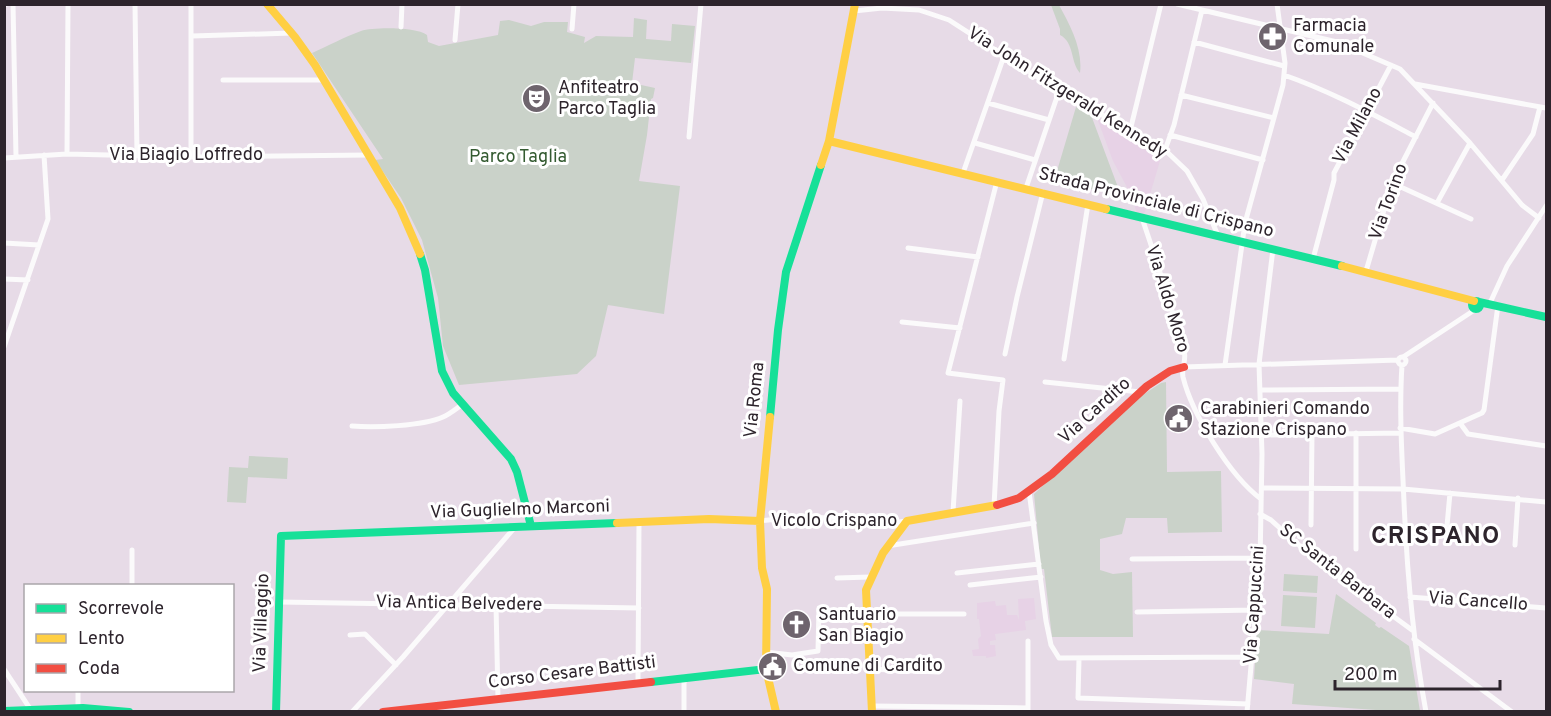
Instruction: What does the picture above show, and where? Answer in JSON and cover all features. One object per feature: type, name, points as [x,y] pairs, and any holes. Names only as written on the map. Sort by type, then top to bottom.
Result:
[{"type":"street","points":[[13,4],[16,157]]},
{"type":"street","points":[[68,4],[68,154]]},
{"type":"street","points":[[135,4],[137,156]]},
{"type":"street","points":[[191,4],[191,157]]},
{"type":"street","points":[[267,4],[292,33],[324,80],[400,208],[418,248],[430,296],[442,371],[453,393],[511,459],[517,472],[531,526]]},
{"type":"street","points":[[401,27],[402,4]]},
{"type":"street","points":[[455,40],[458,4]]},
{"type":"street","points":[[572,29],[574,4]]},
{"type":"street","points":[[689,137],[701,4]]},
{"type":"street","points":[[1130,131],[1161,4]]},
{"type":"street","points":[[1177,4],[1337,42],[1400,69],[1470,143],[1522,205],[1539,218]]},
{"type":"street","points":[[1225,365],[1245,223],[1283,85],[1284,66],[1277,4]]},
{"type":"street","name":"Via John Fitzgerald Kennedy","points":[[855,7],[919,10],[949,20],[1059,91],[1165,150],[1187,171],[1203,200],[1218,236]]},
{"type":"street","name":"Via Roma","points":[[776,711],[766,669],[767,589],[762,568],[760,521],[778,330],[786,272],[829,141],[855,7]]},
{"type":"street","points":[[1165,150],[1202,10]]},
{"type":"street","points":[[192,36],[292,33]]},
{"type":"street","points":[[1194,42],[1284,66]]},
{"type":"street","points":[[963,173],[1004,56]]},
{"type":"street","name":"Via Milano","points":[[1313,259],[1335,180],[1334,173],[1391,64]]},
{"type":"street","points":[[1284,75],[1318,87],[1367,110],[1416,137]]},
{"type":"street","points":[[223,80],[324,80]]},
{"type":"street","points":[[1415,84],[1543,107],[1533,134],[1502,180]]},
{"type":"street","points":[[1026,188],[1059,91]]},
{"type":"street","points":[[1181,95],[1274,118]]},
{"type":"street","points":[[988,103],[1049,120]]},
{"type":"street","name":"Via Torino","points":[[1366,271],[1392,183],[1433,103]]},
{"type":"street","points":[[1170,135],[1263,160]]},
{"type":"street","name":"Strada Provinciale di Crispano","points":[[829,141],[1366,271],[1476,304],[1494,304],[1546,317]]},
{"type":"street","points":[[975,143],[1035,160]]},
{"type":"street","points":[[1437,203],[1470,143]]},
{"type":"street","name":"Via Biagio Loffredo","points":[[4,158],[68,154],[191,157],[369,155]]},
{"type":"street","points":[[4,347],[48,219],[44,155]]},
{"type":"street","points":[[994,506],[1003,380],[948,373],[997,181]]},
{"type":"street","points":[[1392,183],[1472,219]]},
{"type":"street","points":[[1005,354],[1042,192]]},
{"type":"street","points":[[1064,359],[1088,204]]},
{"type":"street","points":[[1262,435],[1400,431],[1435,434],[1484,410],[1494,304],[1508,266],[1546,206]]},
{"type":"street","name":"Via Aldo Moro","points":[[1142,218],[1186,358],[1183,375],[1203,426],[1228,465],[1261,499]]},
{"type":"street","points":[[4,243],[39,245]]},
{"type":"street","points":[[908,248],[978,257]]},
{"type":"street","name":"Via Cappuccini","points":[[1247,711],[1260,558],[1262,435],[1259,364],[1273,249]]},
{"type":"street","points":[[4,279],[28,280]]},
{"type":"street","points":[[1184,367],[1401,361],[1476,304]]},
{"type":"street","points":[[902,321],[960,328]]},
{"type":"street","points":[[1401,361],[1400,431],[1412,630],[1425,709],[1433,711]]},
{"type":"street","name":"Via Cardito","points":[[907,521],[994,506],[1019,498],[1140,392],[1170,370],[1184,367]]},
{"type":"street","points":[[1045,382],[1140,392]]},
{"type":"street","points":[[1261,390],[1400,389]]},
{"type":"street","points":[[953,512],[960,401]]},
{"type":"street","points":[[352,426],[420,423],[441,418],[464,404]]},
{"type":"street","points":[[1460,423],[1468,434],[1546,446]]},
{"type":"street","points":[[1356,433],[1356,549]]},
{"type":"street","points":[[1311,525],[1312,434]]},
{"type":"street","points":[[1262,488],[1403,489],[1546,502]]},
{"type":"street","points":[[1032,489],[1046,621],[1051,645],[1055,654],[1061,659],[1252,657]]},
{"type":"street","points":[[1446,537],[1450,493]]},
{"type":"street","points":[[1515,545],[1518,498]]},
{"type":"street","name":"SC Santa Barbara","points":[[1260,514],[1271,520],[1311,556],[1412,630]]},
{"type":"street","name":"Vicolo Crispano","points":[[760,521],[792,517],[888,524],[907,521]]},
{"type":"street","name":"Via Guglielmo Marconi","points":[[281,536],[709,519],[760,521]]},
{"type":"street","points":[[907,521],[887,546],[870,577],[867,590],[872,708],[1028,710],[1028,641]]},
{"type":"street","points":[[638,681],[639,522]]},
{"type":"street","points":[[887,546],[1034,523]]},
{"type":"street","points":[[352,711],[396,665],[515,527]]},
{"type":"street","name":"Via Villaggio","points":[[276,711],[281,536]]},
{"type":"street","points":[[132,550],[132,584]]},
{"type":"street","points":[[1132,559],[1260,558]]},
{"type":"street","points":[[957,573],[1040,564]]},
{"type":"street","points":[[837,578],[870,577]]},
{"type":"street","points":[[970,585],[1041,577]]},
{"type":"street","name":"Via Cancello","points":[[1410,597],[1546,608]]},
{"type":"street","name":"Via Antica Belvedere","points":[[279,602],[639,608]]},
{"type":"street","points":[[496,605],[498,699]]},
{"type":"street","points":[[766,652],[792,654],[818,651],[819,608]]},
{"type":"street","points":[[1137,612],[1256,610]]},
{"type":"street","points":[[867,614],[964,614]]},
{"type":"street","points":[[350,635],[365,634],[396,665]]},
{"type":"street","points":[[1414,639],[1512,711]]},
{"type":"street","points":[[1079,659],[1078,698],[1248,704]]},
{"type":"street","points":[[4,669],[31,710]]},
{"type":"street","name":"Corso Cesare Battisti","points":[[382,711],[462,707],[498,699],[638,681],[766,669]]},
{"type":"street","points":[[869,669],[939,672]]},
{"type":"street","points":[[684,676],[684,711]]},
{"type":"street","points":[[78,692],[78,709]]},
{"type":"street","points":[[4,711],[78,709],[129,711]]},
{"type":"shaded area","points":[[1097,118],[1136,136],[1162,154],[1144,215],[1137,213],[1129,191],[1113,161]]},
{"type":"shaded area","points":[[1034,598],[1036,619],[1025,621],[1026,630],[995,634],[996,640],[990,641],[990,645],[995,645],[996,656],[986,658],[986,656],[973,656],[972,650],[979,649],[978,639],[981,636],[979,619],[977,619],[977,603],[995,601],[996,606],[1006,605],[1007,615],[1017,615],[1019,620],[1018,599]]},
{"type":"green space","points":[[1051,5],[1059,5],[1071,29],[1080,55],[1080,73],[1068,43],[1060,35]]},
{"type":"green space","name":"Parco Taglia","points":[[634,18],[647,20],[646,39],[671,41],[672,24],[695,26],[691,63],[635,58],[632,83],[655,88],[651,99],[639,181],[680,186],[664,314],[608,305],[596,356],[577,374],[459,385],[443,346],[438,298],[422,240],[401,198],[375,160],[383,159],[312,53],[355,33],[375,29],[405,29],[422,32],[427,35],[428,42],[439,46],[498,35],[500,21],[509,20],[531,26],[544,22],[568,22],[567,32],[585,37],[584,43],[596,36],[633,37]]},
{"type":"green space","points":[[1076,107],[1091,115],[1119,190],[1117,195],[1110,194],[1110,190],[1069,189],[1068,183],[1054,181]]},
{"type":"green space","points":[[1166,382],[1167,472],[1221,471],[1222,532],[1168,533],[1167,518],[1126,518],[1122,534],[1100,539],[1100,570],[1113,574],[1132,572],[1133,637],[1052,637],[1044,569],[1041,569],[1034,494],[1138,398]]},
{"type":"green space","points":[[249,456],[288,458],[287,479],[248,477],[246,503],[227,502],[229,467],[248,468]]},
{"type":"green space","points":[[1284,574],[1318,576],[1317,593],[1283,591]]},
{"type":"green space","points":[[1336,594],[1376,623],[1375,625],[1379,628],[1381,627],[1409,646],[1420,711],[1292,704],[1294,684],[1254,679],[1257,630],[1329,634]]},
{"type":"green space","points":[[1283,595],[1317,597],[1315,628],[1281,626]]},
{"type":"traffic: fast","points":[[770,417],[786,272],[821,165]]},
{"type":"traffic: fast","points":[[1106,209],[1342,266]]},
{"type":"traffic: fast","points":[[420,254],[425,270],[442,371],[453,393],[511,459],[517,472],[531,526]]},
{"type":"traffic: fast","points":[[1476,301],[1480,305],[1476,309],[1472,305],[1476,301]]},
{"type":"traffic: fast","points":[[1479,302],[1546,317]]},
{"type":"traffic: fast","points":[[276,712],[281,536],[617,523]]},
{"type":"traffic: fast","points":[[651,682],[766,669]]},
{"type":"traffic: fast","points":[[4,711],[83,708],[129,712]]},
{"type":"traffic: slow","points":[[267,4],[315,65],[400,208],[420,254]]},
{"type":"traffic: slow","points":[[821,165],[829,141],[855,4]]},
{"type":"traffic: slow","points":[[829,141],[1106,209]]},
{"type":"traffic: slow","points":[[1342,266],[1474,301]]},
{"type":"traffic: slow","points":[[770,417],[760,521],[762,568],[767,589],[766,669],[776,712]]},
{"type":"traffic: slow","points":[[872,712],[866,590],[883,553],[907,521],[997,505]]},
{"type":"traffic: slow","points":[[617,523],[709,519],[760,521]]},
{"type":"traffic: jam","points":[[997,505],[1019,498],[1052,474],[1147,386],[1170,371],[1184,367]]},
{"type":"traffic: jam","points":[[383,712],[651,682]]},
{"type":"place","name":"Farmacia Comunale","points":[[1272,36]]},
{"type":"place","name":"Anfiteatro Parco Taglia","points":[[537,98]]},
{"type":"place","name":"Carabinieri Comando Stazione Crispano","points":[[1179,419]]},
{"type":"place","name":"Santuario San Biagio","points":[[797,625]]},
{"type":"place","name":"Comune di Cardito","points":[[772,666]]},
{"type":"district","name":"CRISPANO","points":[[1436,537]]}]
